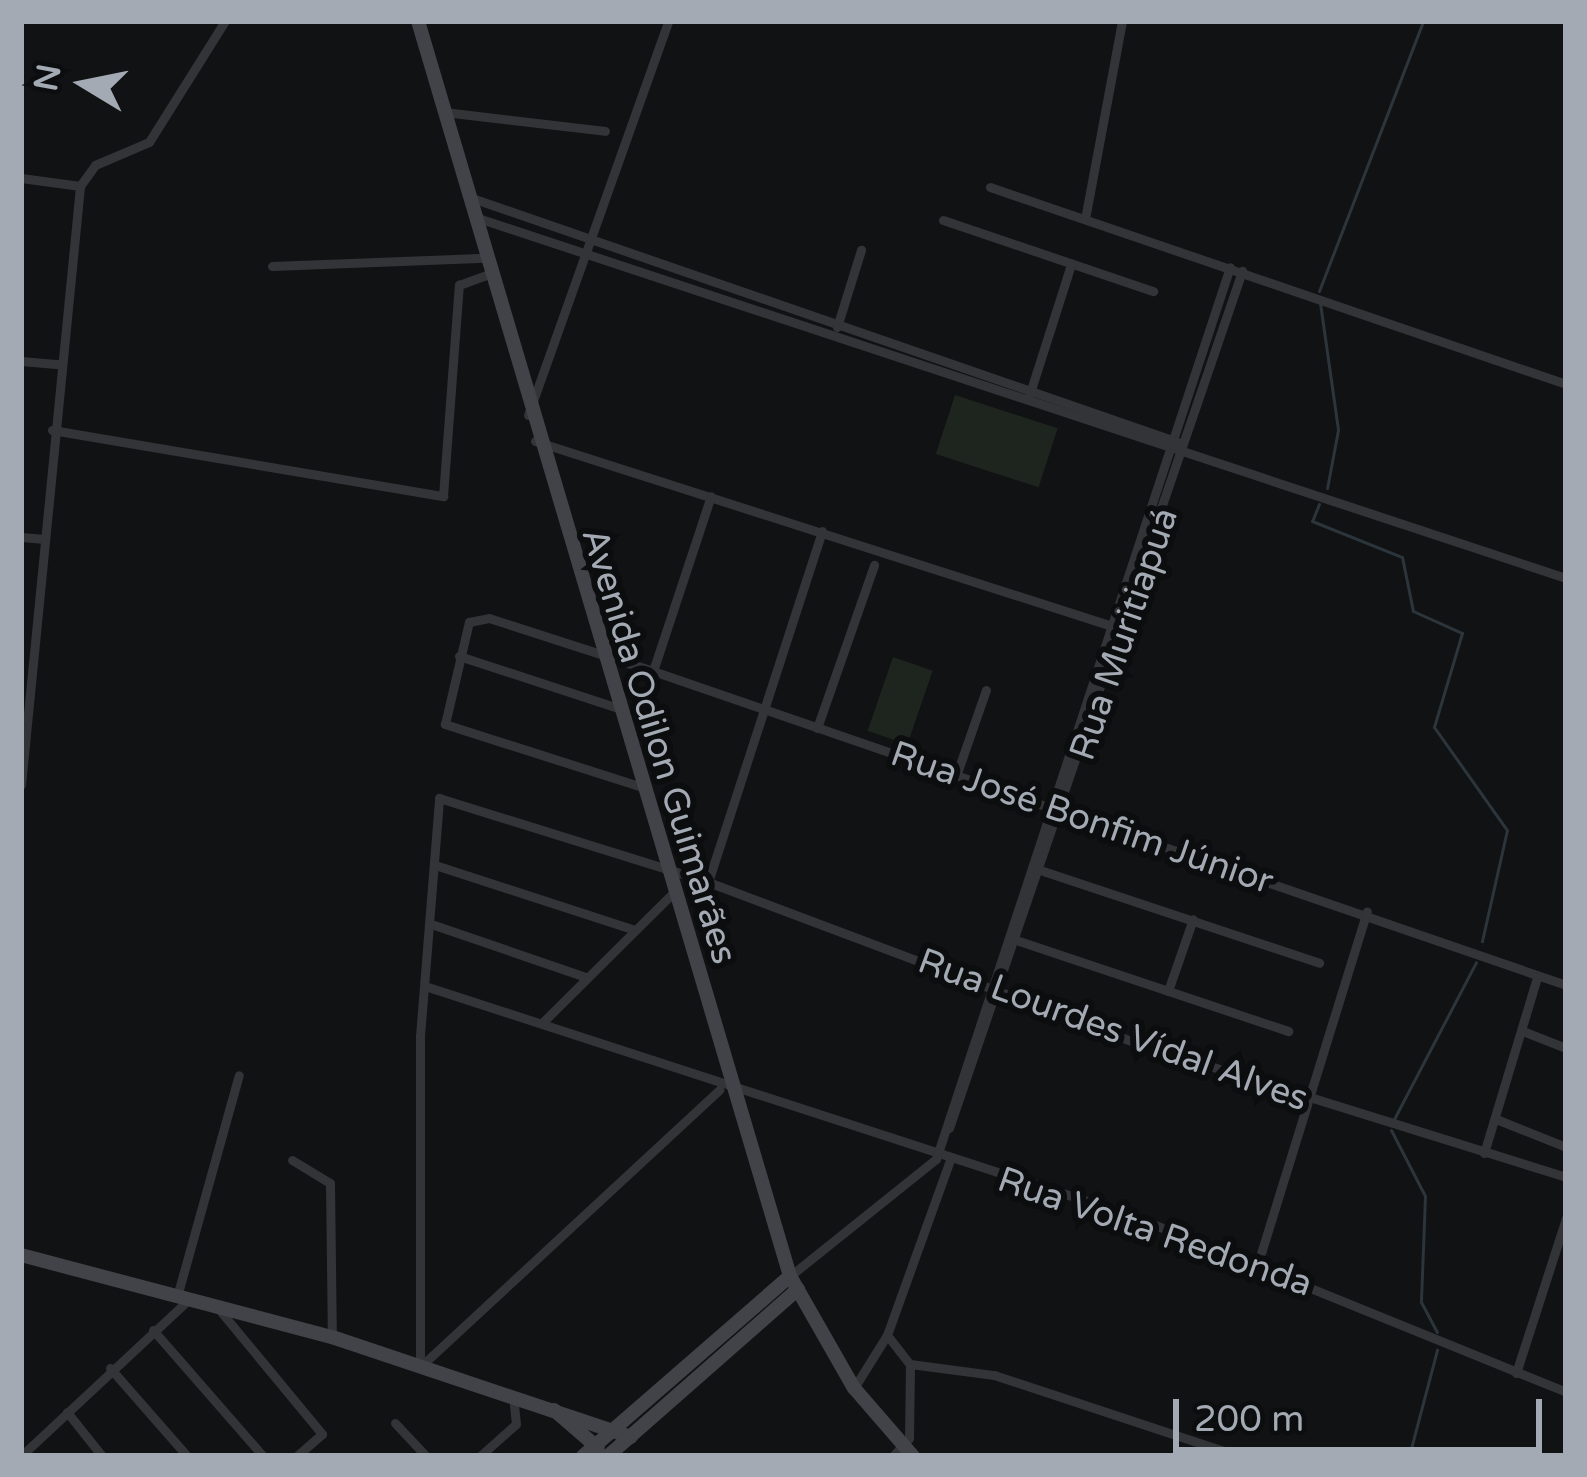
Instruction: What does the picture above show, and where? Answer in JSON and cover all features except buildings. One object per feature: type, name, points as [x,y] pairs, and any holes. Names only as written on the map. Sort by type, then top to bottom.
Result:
[{"type":"street","points":[[21,785],[24,712],[80,186],[95,165],[149,142],[225,21]]},
{"type":"street","name":"Avenida Odilon Guimarães","points":[[418,21],[535,441],[673,893],[727,1093],[794,1283],[854,1388],[906,1454]]},
{"type":"street","points":[[528,415],[668,21]]},
{"type":"street","points":[[1085,219],[1122,21]]},
{"type":"street","points":[[444,112],[605,130]]},
{"type":"street","points":[[21,178],[80,186]]},
{"type":"street","points":[[990,187],[1566,384]]},
{"type":"street","points":[[470,197],[1176,440],[1186,452]]},
{"type":"street","points":[[475,217],[1171,454],[1186,452],[1566,578]]},
{"type":"street","points":[[943,220],[1153,291]]},
{"type":"street","points":[[837,326],[861,250]]},
{"type":"street","points":[[272,266],[485,258]]},
{"type":"street","points":[[1026,406],[1071,264]]},
{"type":"street","name":"Rua Muritiapuá","points":[[936,1159],[1043,872],[1112,626],[1236,269]]},
{"type":"street","name":"Rua Muritiapuá","points":[[949,1128],[989,989],[1125,630],[1186,452],[1236,269]]},
{"type":"street","points":[[52,430],[283,462],[446,493],[459,285],[489,274]]},
{"type":"street","points":[[21,361],[59,364]]},
{"type":"street","points":[[535,441],[1125,630]]},
{"type":"street","points":[[653,671],[711,496]]},
{"type":"street","points":[[708,881],[822,531]]},
{"type":"street","points":[[21,537],[42,538]]},
{"type":"street","points":[[817,728],[874,565]]},
{"type":"street","name":"Rua José Bonfim Júnior","points":[[459,656],[468,625],[489,618],[1367,911],[1566,986]]},
{"type":"street","points":[[615,707],[459,656],[442,715],[449,727],[639,786]]},
{"type":"street","points":[[956,776],[986,690]]},
{"type":"street","name":"Rua Lourdes Vídal Alves","points":[[435,865],[443,798],[708,881],[1001,994],[1306,1100],[1566,1177]]},
{"type":"street","points":[[420,1367],[435,865],[632,929]]},
{"type":"street","points":[[1043,872],[1319,963]]},
{"type":"street","points":[[542,1023],[673,893]]},
{"type":"street","points":[[1258,1263],[1367,911]]},
{"type":"street","points":[[1168,991],[1192,919]]},
{"type":"street","points":[[434,925],[586,977]]},
{"type":"street","points":[[1019,941],[1288,1031]]},
{"type":"street","points":[[1484,1154],[1538,978]]},
{"type":"street","name":"Rua Volta Redonda","points":[[428,987],[542,1023],[727,1093],[1258,1263],[1566,1392]]},
{"type":"street","points":[[1525,1032],[1566,1048]]},
{"type":"street","points":[[21,1456],[185,1295],[239,1075]]},
{"type":"street","points":[[420,1367],[727,1093]]},
{"type":"street","points":[[1496,1120],[1566,1147]]},
{"type":"street","points":[[554,1410],[600,1453],[936,1159]]},
{"type":"street","points":[[292,1160],[328,1177],[332,1337]]},
{"type":"street","points":[[854,1388],[887,1335],[949,1163]]},
{"type":"street","points":[[1516,1373],[1566,1219]]},
{"type":"street","points":[[21,1255],[332,1337],[623,1434]]},
{"type":"street","points":[[214,1303],[322,1434],[297,1456]]},
{"type":"street","points":[[153,1330],[262,1456]]},
{"type":"street","points":[[887,1335],[910,1364],[906,1454]]},
{"type":"street","points":[[910,1364],[994,1376],[1240,1456]]},
{"type":"street","points":[[110,1368],[187,1456]]},
{"type":"street","points":[[480,1456],[516,1424],[513,1397]]},
{"type":"street","points":[[67,1412],[102,1456]]},
{"type":"street","points":[[395,1423],[426,1456]]},
{"type":"shaded area","points":[[955,395],[1058,428],[1039,487],[936,454]]},
{"type":"shaded area","points":[[893,657],[933,671],[907,744],[868,731]]},
{"type":"waterway","points":[[1319,291],[1423,21]]},
{"type":"waterway","points":[[1320,303],[1338,430],[1327,488]]},
{"type":"waterway","points":[[1319,504],[1312,521],[1402,557],[1413,611],[1462,633],[1434,727],[1507,830],[1482,941]]},
{"type":"waterway","points":[[1393,1121],[1476,962]]},
{"type":"waterway","points":[[1391,1130],[1425,1196],[1421,1302],[1437,1332]]},
{"type":"waterway","points":[[1409,1456],[1437,1350]]}]
